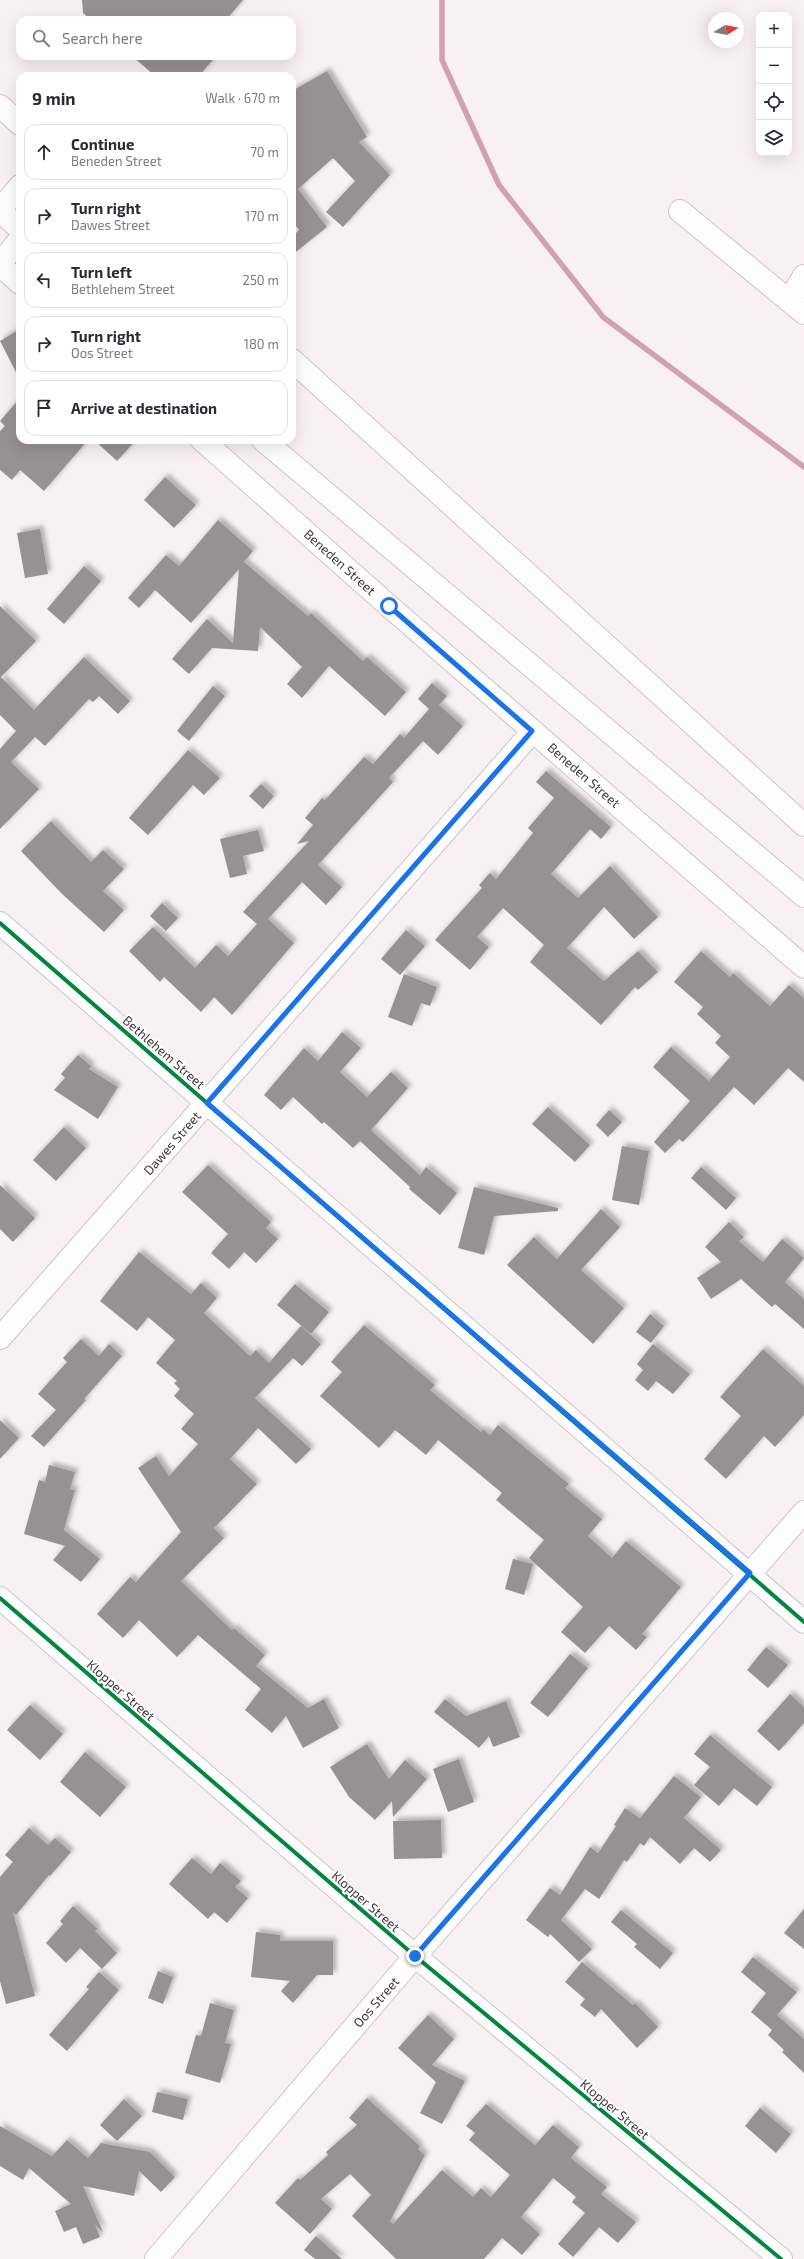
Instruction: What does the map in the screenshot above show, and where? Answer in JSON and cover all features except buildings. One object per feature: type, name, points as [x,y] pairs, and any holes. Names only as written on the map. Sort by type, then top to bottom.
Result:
[{"type":"street","points":[[0,106],[16,120]]},
{"type":"street","points":[[16,191],[0,210],[16,225]]},
{"type":"street","points":[[680,211],[796,307],[804,276]]},
{"type":"street","points":[[16,245],[0,265],[16,279]]},
{"type":"street","points":[[296,364],[804,825]]},
{"type":"street","name":"Beneden Street","points":[[207,444],[532,731],[804,967]]},
{"type":"street","points":[[268,444],[804,896]]},
{"type":"street","name":"Dawes Street","points":[[0,1338],[532,731]]},
{"type":"street","name":"Bethlehem Street","points":[[0,923],[750,1573],[804,1622]]},
{"type":"street","name":"Oos Street","points":[[156,2259],[415,1956],[804,1512]]},
{"type":"street","name":"Klopper Street","points":[[0,1598],[415,1956],[781,2259]]},
{"type":"waterway","points":[[442,0],[442,60],[499,185],[603,317],[804,467]]},
{"type":"cycle path","points":[[0,923],[804,1622]]},
{"type":"cycle path","points":[[0,1598],[415,1956],[781,2259]]},
{"type":"route","points":[[389,606],[532,731],[207,1103],[447,1313],[750,1573],[415,1956]]}]
